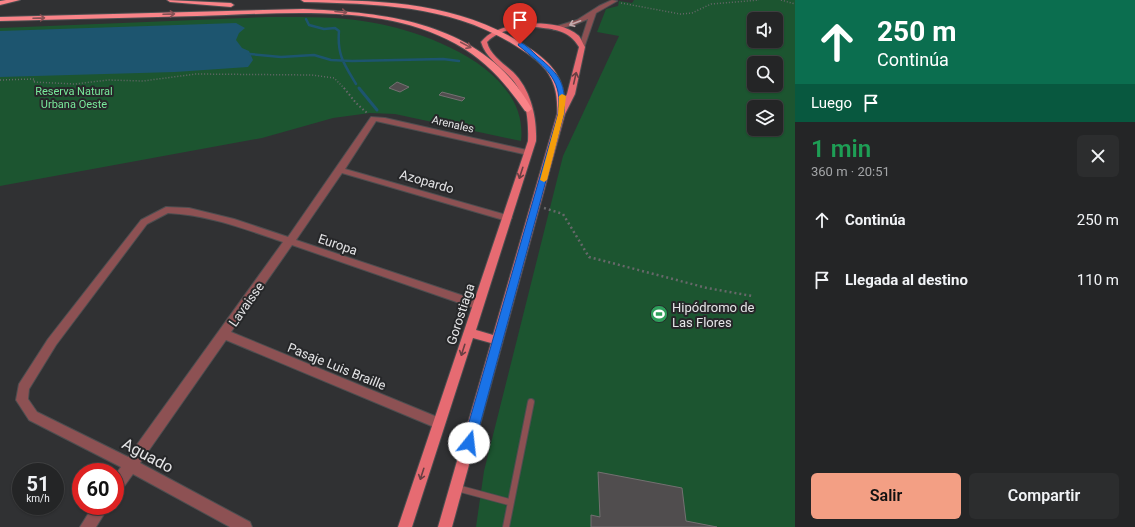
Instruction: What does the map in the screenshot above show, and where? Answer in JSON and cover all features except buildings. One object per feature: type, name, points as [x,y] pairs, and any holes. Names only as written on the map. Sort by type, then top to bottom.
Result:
[{"type":"highway","points":[[0,3],[17,0]]},
{"type":"highway","points":[[170,0],[221,5],[271,6],[376,2]]},
{"type":"highway","points":[[304,0],[376,2],[437,10],[475,21],[500,32],[532,54],[554,75],[562,94],[561,114]]},
{"type":"highway","points":[[0,19],[303,11],[340,12],[381,17],[424,27],[472,49],[506,77],[528,109]]},
{"type":"main road","points":[[445,527],[561,114],[571,94],[582,47],[580,40],[575,36],[554,28],[525,26],[500,32]]},
{"type":"main road","name":"Gorostiaga","points":[[405,527],[532,141],[532,127],[521,86],[510,71],[484,46],[486,39],[500,32]]},
{"type":"main road","points":[[468,332],[498,340]]},
{"type":"street","points":[[554,28],[573,24],[593,13],[602,5],[614,1]]},
{"type":"street","points":[[582,47],[593,13]]},
{"type":"street","name":"Arenales","points":[[374,119],[528,153]]},
{"type":"street","name":"Lavaisse","points":[[124,474],[340,170],[374,119]]},
{"type":"street","name":"Azopardo","points":[[340,170],[507,218]]},
{"type":"street","name":"Europa","points":[[33,416],[22,400],[23,388],[52,342],[100,277],[144,222],[166,210],[189,211],[231,221],[289,242],[478,305]]},
{"type":"street","name":"Pasaje Luis Braille","points":[[224,334],[438,423]]},
{"type":"street","name":"Aguado","points":[[33,416],[130,465],[245,527]]},
{"type":"street","points":[[87,527],[96,515]]},
{"type":"lane","points":[[506,527],[509,502],[525,439],[531,402]]},
{"type":"lane","points":[[456,487],[509,502]]},
{"type":"path","points":[[614,1],[677,14],[692,13],[711,4],[759,0]]},
{"type":"path","points":[[781,0],[795,4]]},
{"type":"path","points":[[0,80],[33,79],[35,80],[33,82],[36,84],[44,82],[74,84],[108,80],[143,81],[196,74],[281,74],[327,76],[340,82],[356,103],[374,119]]},
{"type":"path","points":[[536,206],[563,214],[589,257],[707,288],[752,296]]},
{"type":"green space","name":"Hipódromo de Las Flores","points":[[634,0],[795,0],[795,527],[476,527],[484,471],[563,156],[619,36],[597,32],[606,9],[618,6],[619,1],[632,3]]},
{"type":"green space","name":"Reserva Natural Urbana Oeste","points":[[268,17],[324,18],[366,21],[402,29],[426,37],[450,48],[474,61],[494,77],[510,95],[519,117],[521,141],[395,114],[370,113],[333,118],[262,138],[0,186],[0,28]]},
{"type":"water","points":[[236,23],[245,28],[239,33],[236,40],[242,48],[249,51],[253,60],[248,67],[175,72],[0,77],[0,31]]},
{"type":"waterway","points":[[306,19],[309,25],[324,29],[335,28],[339,31],[339,47],[343,61]]},
{"type":"waterway","points":[[250,54],[281,57],[314,55],[331,60],[343,61]]},
{"type":"waterway","points":[[343,61],[443,59],[459,61]]},
{"type":"waterway","points":[[343,61],[356,84]]},
{"type":"waterway","points":[[359,88],[377,110]]},
{"type":"slow traffic","points":[[544,180],[561,114],[562,96]]},
{"type":"place","name":"Hipódromo de Las Flores","points":[[659,314]]},
{"type":"route","points":[[469,443],[561,114],[562,94],[558,81],[548,68],[520,44]]}]
